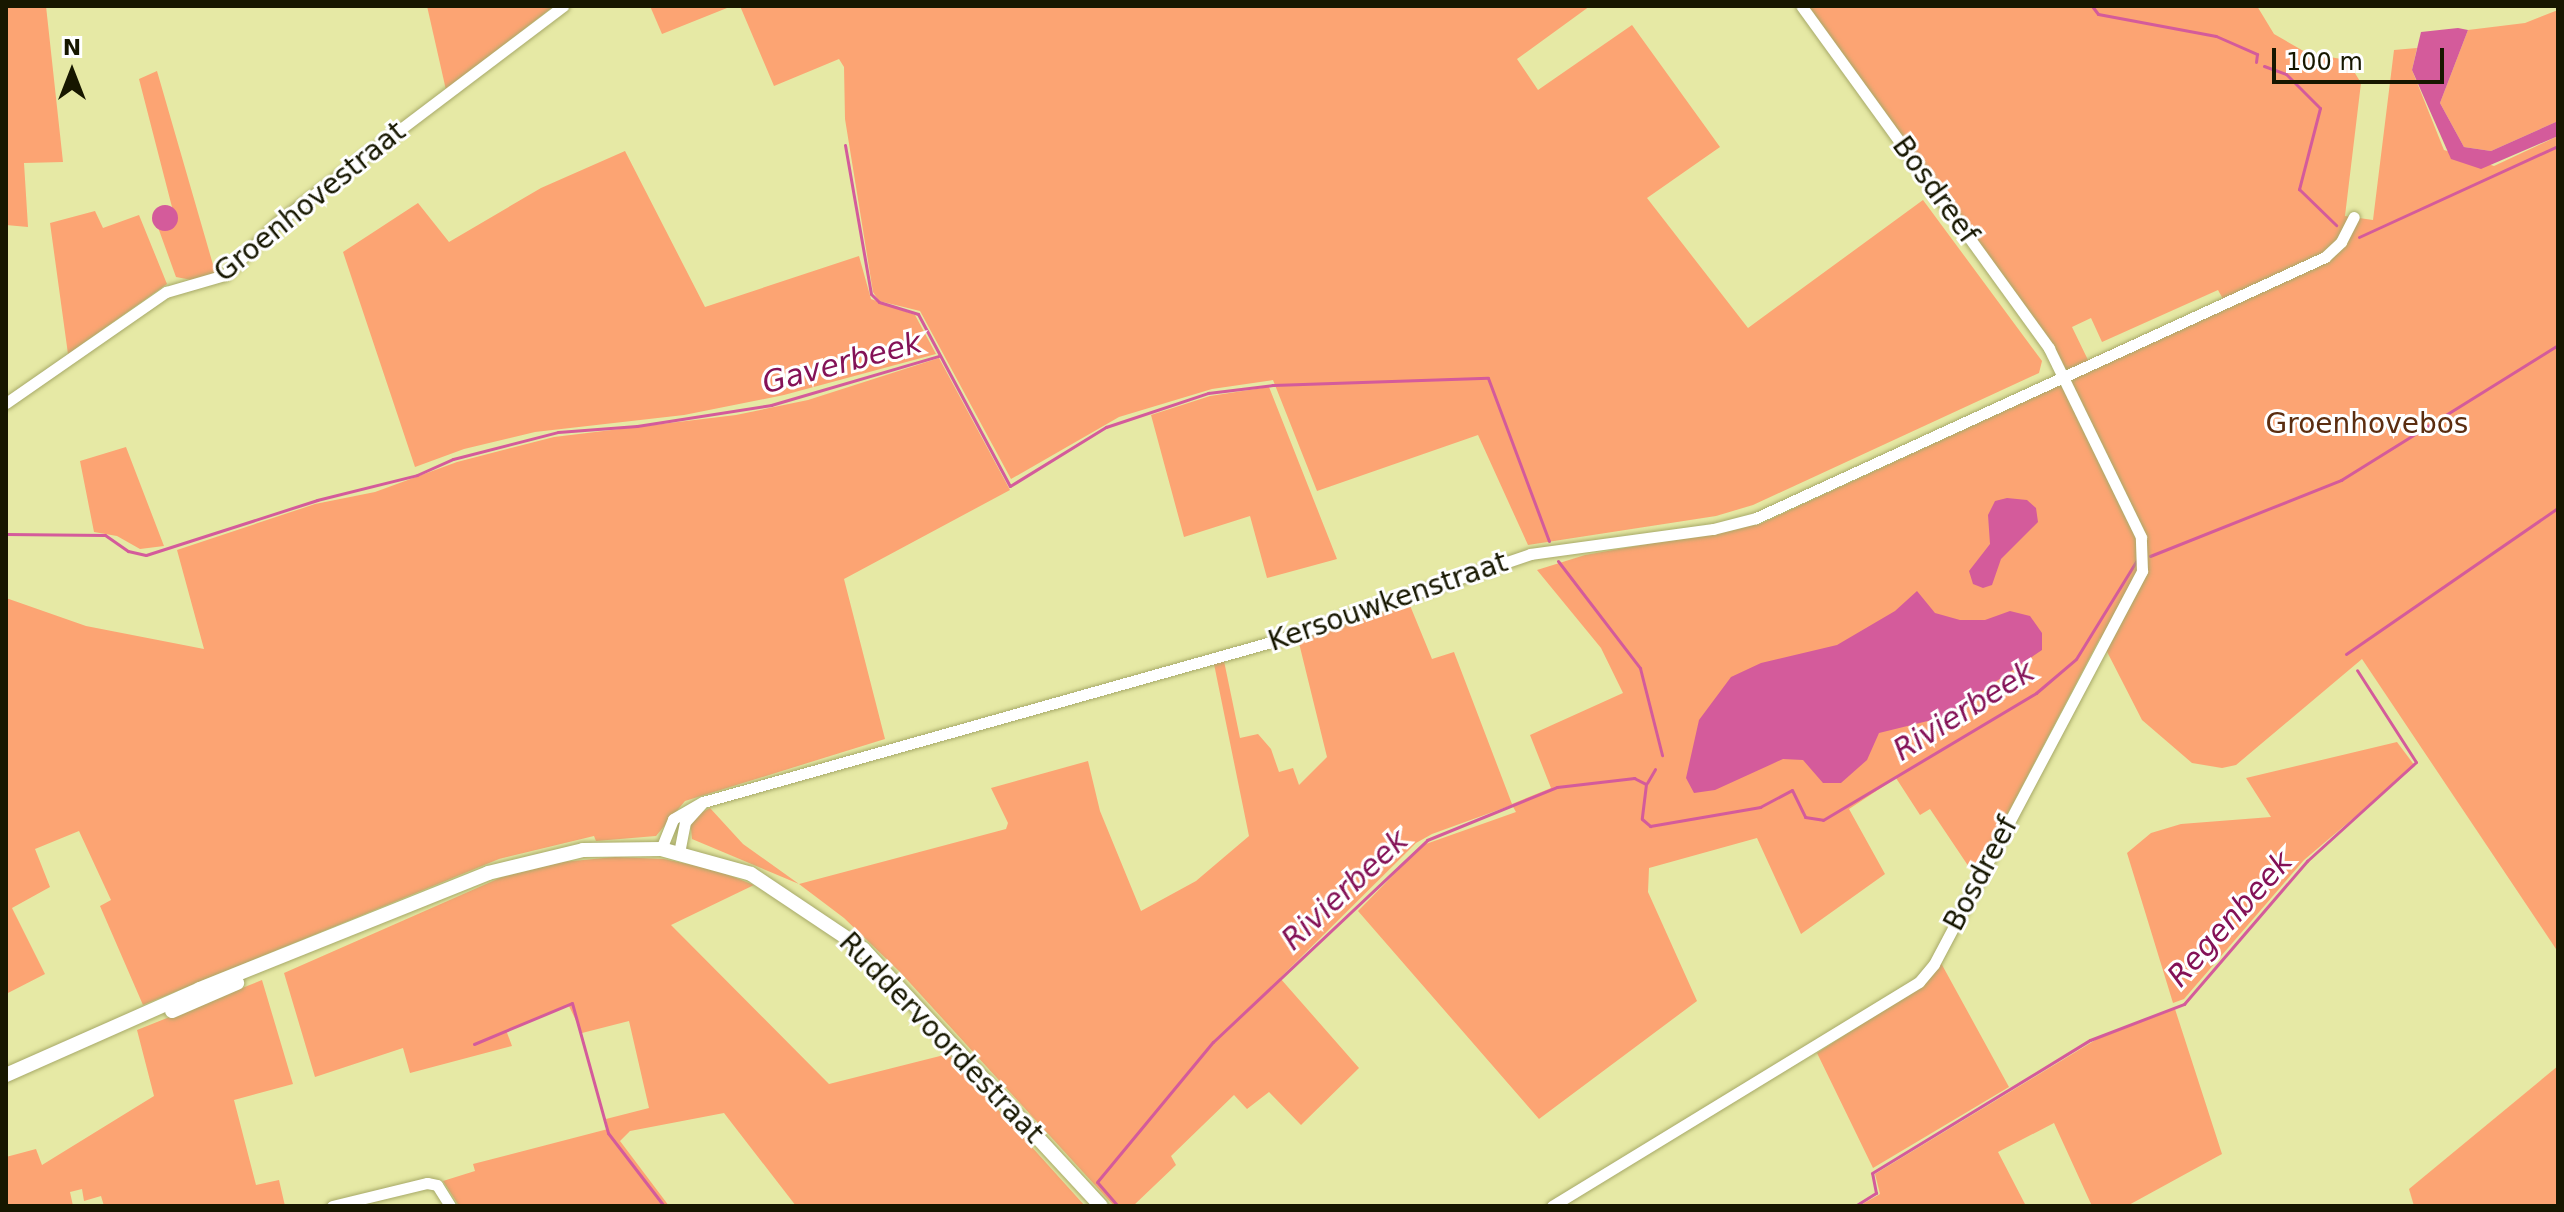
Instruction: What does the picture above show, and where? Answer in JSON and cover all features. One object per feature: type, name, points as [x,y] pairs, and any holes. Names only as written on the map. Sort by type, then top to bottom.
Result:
[{"type":"street","name":"Groenhovestraat","points":[[6,403],[166,292],[225,275],[279,221],[563,6]]},
{"type":"street","name":"Bosdreef","points":[[1552,1206],[1895,1000],[1934,964],[2142,571],[2141,537],[2061,379],[2049,348],[1801,6]]},
{"type":"street","points":[[2061,379],[2325,257],[2341,242],[2354,217]]},
{"type":"street","name":"Kersouwkenstraat","points":[[661,849],[673,819],[703,802],[1278,640],[1530,554],[1746,521],[2061,379]]},
{"type":"street","points":[[679,852],[685,822],[703,802]]},
{"type":"street","name":"Ruddervoordestraat","points":[[6,1075],[129,1023],[204,999],[268,964],[510,866],[595,849],[661,849],[751,874],[863,949],[1101,1206]]},
{"type":"street","points":[[332,1206],[427,1183],[437,1185],[450,1206]]},
{"type":"green space","points":[[6,6],[46,6],[63,162],[24,163],[28,227],[6,225]]},
{"type":"green space","points":[[427,6],[554,6],[446,90]]},
{"type":"green space","points":[[650,6],[732,6],[662,34]]},
{"type":"green space","points":[[740,6],[1590,6],[1517,59],[1538,90],[1632,25],[1720,147],[1647,198],[1748,328],[1923,200],[2042,361],[2039,373],[1753,505],[1716,516],[1528,545],[1478,435],[1317,491],[1273,380],[1212,389],[1119,417],[1011,479],[920,311],[879,301],[873,292],[845,119],[844,67],[839,59],[774,86]]},
{"type":"green space","name":"Groenhovebos","points":[[1807,6],[2257,6],[2274,34],[2307,53],[2347,60],[2361,83],[2345,216],[2373,220],[2394,50],[2417,48],[2412,70],[2444,150],[2494,166],[2558,136],[2558,952],[2362,659],[2236,765],[2222,768],[2192,763],[2142,720],[2100,638],[1975,876],[1930,809],[1920,815],[1896,778],[1849,809],[1885,874],[1801,934],[1757,838],[1649,868],[1648,892],[1697,1001],[1539,1119],[1358,911],[1423,845],[1516,812],[1512,805],[1432,834],[1416,843],[1280,978],[1359,1068],[1301,1125],[1269,1092],[1247,1109],[1234,1095],[1171,1156],[1176,1165],[1133,1206],[1114,1206],[900,972],[844,918],[799,884],[1006,829],[1008,823],[991,788],[1088,761],[1100,811],[1141,911],[1196,881],[1249,836],[1214,664],[1224,661],[1240,738],[1258,734],[1271,749],[1279,772],[1293,768],[1299,785],[1327,757],[1298,639],[1409,603],[1432,659],[1454,652],[1512,804],[1551,788],[1530,735],[1623,693],[1601,648],[1537,570],[1585,555],[1760,524],[2071,380],[2054,346]],"holes":[[[2218,290],[2223,299],[2088,360],[2072,327],[2091,318],[2102,342]]]},
{"type":"green space","points":[[2558,10],[2558,121],[2491,151],[2464,147],[2440,103],[2468,30],[2525,23]]},
{"type":"green space","points":[[157,71],[216,275],[197,281],[176,277],[155,219],[173,211],[139,79]]},
{"type":"green space","points":[[625,151],[705,307],[859,256],[871,299],[915,315],[936,354],[784,395],[684,415],[535,432],[464,449],[415,467],[343,252],[418,203],[449,242],[541,188]]},
{"type":"green space","points":[[95,211],[103,228],[139,215],[167,284],[68,354],[50,223]]},
{"type":"green space","points":[[939,358],[1010,490],[844,579],[885,739],[685,801],[656,836],[596,841],[594,836],[499,859],[143,1005],[100,906],[111,900],[79,831],[35,849],[50,887],[12,908],[45,974],[6,994],[6,598],[86,626],[204,649],[177,550],[315,504],[375,492],[457,462],[554,437],[736,415],[808,400]]},
{"type":"green space","points":[[1269,387],[1337,559],[1267,578],[1250,516],[1184,537],[1151,415],[1210,396]]},
{"type":"green space","points":[[126,447],[164,546],[140,549],[117,536],[94,532],[80,461]]},
{"type":"green space","points":[[2397,742],[2415,766],[2304,860],[2184,999],[2173,1003],[2127,853],[2151,833],[2181,824],[2271,817],[2246,778]]},
{"type":"green space","points":[[710,808],[743,844],[799,884],[692,839],[690,819]]},
{"type":"green space","points":[[615,857],[664,859],[716,870],[754,885],[671,925],[829,1084],[948,1054],[1085,1206],[796,1206],[724,1113],[630,1131],[620,1141],[669,1206],[459,1206],[443,1181],[475,1171],[473,1164],[608,1129],[606,1119],[649,1108],[629,1021],[582,1033],[569,1006],[506,1030],[512,1046],[410,1073],[403,1048],[315,1077],[284,973],[502,877],[562,862]]},
{"type":"green space","points":[[1941,963],[2009,1087],[1873,1168],[1817,1053],[1922,985]]},
{"type":"green space","points":[[262,980],[293,1084],[234,1100],[256,1185],[279,1180],[285,1206],[104,1206],[101,1196],[84,1201],[82,1189],[70,1192],[73,1206],[6,1206],[6,1157],[36,1149],[42,1165],[154,1096],[137,1030]]},
{"type":"green space","points":[[2175,1009],[2222,1154],[2127,1206],[2092,1206],[2054,1123],[1998,1152],[2026,1206],[1859,1206],[1880,1194],[1875,1174],[2097,1039]]},
{"type":"green space","points":[[2558,1066],[2558,1206],[2414,1206],[2409,1189]]},
{"type":"shaded area","points":[[2458,28],[2468,30],[2440,103],[2464,147],[2491,151],[2558,121],[2558,136],[2481,169],[2451,159],[2412,70],[2421,32]]},
{"type":"shaded area","points":[[165,205],[174,209],[178,218],[174,227],[165,231],[156,227],[152,218],[156,209]]},
{"type":"shaded area","points":[[2007,498],[2027,500],[2036,508],[2038,522],[2001,559],[1992,585],[1983,588],[1973,584],[1969,571],[1990,544],[1988,515],[1995,501]]},
{"type":"shaded area","points":[[1917,591],[1935,613],[1960,620],[1985,620],[2010,611],[2030,616],[2042,633],[2042,650],[1944,717],[1879,733],[1867,760],[1841,783],[1823,783],[1803,760],[1783,759],[1715,790],[1694,793],[1686,778],[1699,720],[1731,677],[1761,663],[1837,645],[1895,611]]},
{"type":"waterway","points":[[2092,6],[2098,14],[2216,36],[2257,54],[2256,62]]},
{"type":"waterway","points":[[2264,66],[2286,74],[2320,108],[2299,189],[2336,225]]},
{"type":"waterway","name":"Gaverbeek","points":[[845,145],[871,294],[879,302],[918,314],[1010,486],[1106,427],[1208,393],[1273,385],[1488,378],[1549,541]]},
{"type":"waterway","points":[[2359,237],[2558,146]]},
{"type":"waterway","name":"Rivierbeek","points":[[2150,556],[2341,480],[2558,345]]},
{"type":"waterway","name":"Gaverbeek","points":[[6,534],[105,535],[128,551],[146,555],[317,500],[417,475],[453,459],[558,432],[637,426],[771,405],[939,356]]},
{"type":"waterway","name":"Regenbeek","points":[[2346,654],[2558,508]]},
{"type":"waterway","name":"Rivierbeek","points":[[1117,1205],[1097,1182],[1213,1042],[1427,840],[1557,787],[1634,778],[1646,784],[1642,819],[1650,826],[1760,807],[1792,790],[1805,817],[1823,820],[2036,693],[2076,659],[2137,560]]},
{"type":"waterway","name":"Gaverbeek","points":[[1558,561],[1640,668],[1662,755]]},
{"type":"waterway","name":"Regenbeek","points":[[1855,1206],[1876,1193],[1872,1173],[2090,1040],[2184,1004],[2307,861],[2416,762],[2357,670]]},
{"type":"waterway","name":"Gaverbeek","points":[[1647,783],[1655,769]]},
{"type":"waterway","points":[[474,1044],[572,1003],[608,1133],[664,1206]]}]
